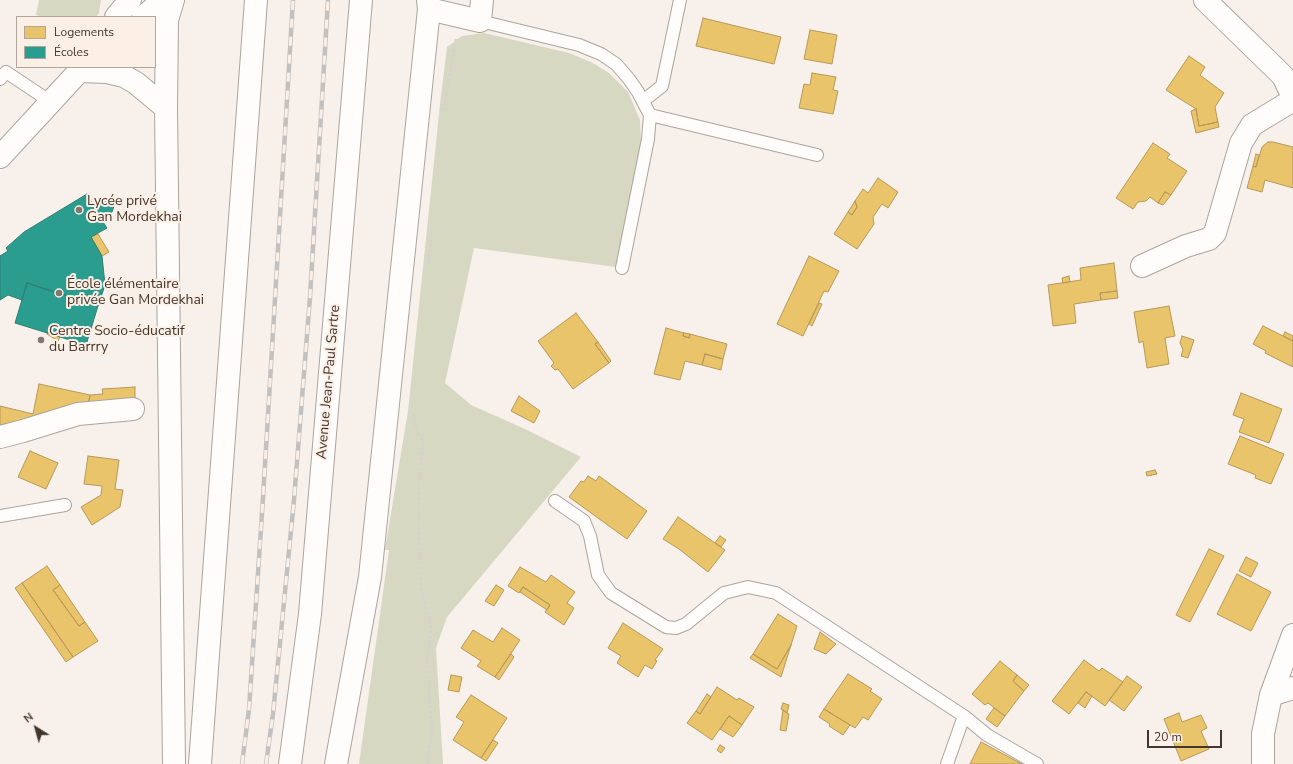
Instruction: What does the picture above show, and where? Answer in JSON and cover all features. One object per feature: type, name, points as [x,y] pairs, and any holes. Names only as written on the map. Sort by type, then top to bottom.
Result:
[{"type":"main road","points":[[115,16],[116,0]]},
{"type":"main road","points":[[116,16],[130,0]]},
{"type":"main road","points":[[144,16],[154,8],[159,0]]},
{"type":"main road","points":[[173,0],[167,20],[166,108],[174,764]]},
{"type":"main road","points":[[200,764],[256,0]]},
{"type":"main road","points":[[1205,0],[1283,76],[1293,97]]},
{"type":"main road","name":"Avenue Jean-Paul Sartre","points":[[290,764],[310,614],[361,2]]},
{"type":"main road","points":[[336,764],[370,577],[429,5],[481,10]]},
{"type":"main road","points":[[0,156],[81,69],[107,72],[124,76],[136,83],[166,108]]},
{"type":"main road","points":[[1142,266],[1186,246],[1209,239],[1215,233],[1241,143],[1252,125],[1293,100]]},
{"type":"main road","points":[[0,437],[78,414],[133,408]]},
{"type":"main road","points":[[1263,764],[1263,734],[1271,695],[1293,635]]},
{"type":"main road","points":[[1271,695],[1293,688]]},
{"type":"lane","points":[[643,101],[662,86],[680,0]]},
{"type":"lane","points":[[481,10],[601,54],[616,64],[629,79],[643,101],[650,115],[648,140],[622,268]]},
{"type":"lane","points":[[2,73],[51,102]]},
{"type":"lane","points":[[650,115],[817,155]]},
{"type":"lane","points":[[555,501],[584,521],[590,536],[598,575],[611,593],[666,626],[676,628],[686,624],[724,593],[748,587],[776,593],[964,716],[987,735],[1037,764]]},
{"type":"lane","points":[[0,516],[65,505]]},
{"type":"lane","points":[[947,764],[964,716]]},
{"type":"path","points":[[452,62],[453,56]]},
{"type":"path","points":[[412,417],[423,444],[419,486],[421,589],[431,628],[427,660],[432,731],[427,764]]},
{"type":"green space","points":[[39,0],[101,0],[99,13],[97,16],[36,15]]},
{"type":"green space","points":[[484,33],[569,53],[591,62],[609,73],[628,92],[640,120],[641,142],[616,267],[474,248],[445,383],[471,405],[525,429],[581,457],[447,617],[436,648],[443,764],[359,764],[389,550],[385,550],[408,411],[447,47],[462,36]]},
{"type":"building: Logements","points":[[703,18],[781,37],[774,64],[696,46]]},
{"type":"building: Logements","points":[[810,30],[837,35],[832,64],[804,59]]},
{"type":"building: Logements","points":[[1189,56],[1205,67],[1200,75],[1224,93],[1215,107],[1218,122],[1199,126],[1196,109],[1166,90]]},
{"type":"building: Logements","points":[[812,73],[836,77],[833,90],[838,91],[833,114],[799,108],[804,84],[810,85]]},
{"type":"building: Logements","points":[[1196,109],[1199,126],[1218,122],[1219,127],[1196,133],[1191,111]]},
{"type":"building: Logements","points":[[1268,142],[1293,147],[1293,188],[1265,180],[1262,192],[1247,188],[1253,166],[1256,167],[1262,147]]},
{"type":"building: Logements","points":[[1153,143],[1170,154],[1167,158],[1187,171],[1171,195],[1165,192],[1158,203],[1150,197],[1146,201],[1138,202],[1133,209],[1116,198]]},
{"type":"building: Logements","points":[[1256,154],[1259,155],[1256,167],[1253,166]]},
{"type":"building: Logements","points":[[878,178],[898,192],[888,208],[882,204],[873,217],[874,224],[857,249],[834,234],[848,212],[852,215],[857,207],[855,201],[863,189],[868,193]]},
{"type":"building: Logements","points":[[1165,192],[1171,195],[1163,205],[1158,203]]},
{"type":"building: Logements","points":[[855,201],[857,207],[852,215],[848,212]]},
{"type":"building: Logements","points":[[98,234],[109,252],[102,256],[91,237]]},
{"type":"building: Logements","points":[[809,256],[839,271],[828,292],[824,291],[803,336],[777,324]]},
{"type":"building: Logements","points":[[1114,263],[1117,291],[1100,293],[1101,300],[1074,304],[1076,323],[1053,326],[1048,285],[1081,280],[1080,268]]},
{"type":"building: Logements","points":[[1069,276],[1070,282],[1063,283],[1062,278]]},
{"type":"building: Logements","points":[[1117,291],[1118,298],[1101,300],[1100,293]]},
{"type":"building: Logements","points":[[819,303],[822,304],[812,326],[809,324]]},
{"type":"building: Logements","points":[[1169,306],[1175,336],[1165,338],[1169,364],[1147,368],[1143,341],[1139,343],[1134,312]]},
{"type":"building: Logements","points":[[576,313],[598,342],[595,344],[609,363],[573,389],[558,369],[555,370],[551,366],[554,363],[538,341]]},
{"type":"building: Logements","points":[[1263,326],[1293,341],[1293,367],[1265,353],[1266,351],[1253,344]]},
{"type":"building: Logements","points":[[666,328],[684,333],[683,336],[689,338],[690,334],[727,344],[723,359],[705,354],[702,365],[685,361],[680,380],[654,374]]},
{"type":"building: Logements","points":[[1285,332],[1293,336],[1293,341],[1283,336]]},
{"type":"building: Logements","points":[[684,333],[690,334],[689,338],[683,336]]},
{"type":"building: Logements","points":[[47,334],[60,337],[58,341]]},
{"type":"building: Logements","points":[[1182,336],[1194,340],[1188,358],[1181,356],[1183,350],[1180,343]]},
{"type":"building: Logements","points":[[598,342],[611,361],[609,363],[595,344]]},
{"type":"building: Logements","points":[[705,354],[723,359],[721,370],[702,365]]},
{"type":"building: Logements","points":[[39,384],[90,395],[88,407],[0,432],[0,406],[33,414]]},
{"type":"building: Logements","points":[[135,387],[135,405],[88,407],[90,395],[103,394],[102,389]]},
{"type":"building: Logements","points":[[1241,393],[1282,409],[1269,443],[1239,432],[1244,419],[1233,415]]},
{"type":"building: Logements","points":[[519,396],[540,411],[534,423],[511,411]]},
{"type":"building: Logements","points":[[1240,436],[1284,454],[1271,484],[1255,478],[1256,475],[1228,464]]},
{"type":"building: Logements","points":[[30,451],[58,463],[46,489],[18,477]]},
{"type":"building: Logements","points":[[88,456],[119,460],[115,489],[123,490],[120,507],[92,525],[81,507],[101,495],[102,486],[84,484]]},
{"type":"building: Logements","points":[[1155,470],[1157,474],[1147,476],[1146,472]]},
{"type":"building: Logements","points":[[588,476],[596,481],[599,476],[647,511],[627,539],[569,497],[581,481],[584,482]]},
{"type":"building: Logements","points":[[678,517],[725,550],[708,572],[679,549],[663,539]]},
{"type":"building: Logements","points":[[720,536],[726,540],[721,547],[715,543]]},
{"type":"building: Logements","points":[[1209,549],[1224,556],[1190,622],[1176,615]]},
{"type":"building: Logements","points":[[1246,557],[1258,563],[1251,577],[1239,571]]},
{"type":"building: Logements","points":[[47,566],[60,585],[53,590],[79,626],[85,622],[98,641],[73,657],[22,583]]},
{"type":"building: Logements","points":[[520,567],[546,582],[551,575],[575,592],[567,603],[574,608],[564,625],[545,612],[550,605],[523,587],[519,593],[508,586]]},
{"type":"building: Logements","points":[[1237,574],[1271,592],[1251,631],[1217,614]]},
{"type":"building: Logements","points":[[22,583],[73,657],[66,662],[15,588]]},
{"type":"building: Logements","points":[[60,585],[85,622],[79,626],[53,590]]},
{"type":"building: Logements","points":[[496,585],[504,590],[494,606],[485,601]]},
{"type":"building: Logements","points":[[523,587],[550,605],[547,610],[520,592]]},
{"type":"building: Logements","points":[[778,614],[797,626],[791,645],[777,669],[753,654]]},
{"type":"building: Logements","points":[[623,623],[663,649],[655,660],[657,661],[652,669],[645,665],[638,677],[617,663],[621,656],[608,648]]},
{"type":"building: Logements","points":[[502,628],[520,640],[495,677],[477,666],[481,661],[461,648],[473,630],[493,642]]},
{"type":"building: Logements","points":[[820,632],[836,644],[826,654],[814,649]]},
{"type":"building: Logements","points":[[791,645],[781,677],[750,658],[753,654],[777,669]]},
{"type":"building: Logements","points":[[511,654],[514,657],[499,680],[495,677]]},
{"type":"building: Logements","points":[[1084,660],[1099,671],[1102,668],[1123,682],[1105,706],[1086,692],[1069,714],[1052,701]]},
{"type":"building: Logements","points":[[1000,661],[1017,675],[1013,681],[1024,691],[1005,716],[988,703],[985,705],[972,694]]},
{"type":"building: Logements","points":[[848,674],[872,689],[870,691],[882,699],[868,720],[863,717],[855,728],[824,709]]},
{"type":"building: Logements","points":[[451,675],[462,677],[459,692],[448,690]]},
{"type":"building: Logements","points":[[1017,675],[1029,685],[1024,691],[1013,681]]},
{"type":"building: Logements","points":[[1127,676],[1142,687],[1124,711],[1109,700]]},
{"type":"building: Logements","points":[[717,687],[737,700],[739,698],[754,707],[742,725],[729,716],[712,740],[687,723],[696,711],[700,714]]},
{"type":"building: Logements","points":[[1086,692],[1092,696],[1085,708],[1078,703]]},
{"type":"building: Logements","points":[[707,694],[711,697],[700,714],[696,711]]},
{"type":"building: Logements","points":[[471,695],[507,718],[481,758],[453,740],[464,722],[456,717]]},
{"type":"building: Logements","points":[[783,703],[789,705],[787,713],[781,709]]},
{"type":"building: Logements","points":[[994,708],[1005,716],[997,727],[986,719]]},
{"type":"building: Logements","points":[[824,709],[850,725],[843,735],[819,717]]},
{"type":"building: Logements","points":[[783,710],[789,714],[786,731],[780,730]]},
{"type":"building: Logements","points":[[1179,713],[1182,722],[1201,715],[1207,728],[1201,731],[1209,749],[1181,761],[1164,719]]},
{"type":"building: Logements","points":[[729,716],[742,725],[733,737],[720,729]]},
{"type":"building: Logements","points":[[493,740],[498,743],[486,761],[481,758]]},
{"type":"building: Logements","points":[[981,742],[1022,764],[970,764]]},
{"type":"building: Logements","points":[[720,745],[725,748],[721,753],[717,750]]},
{"type":"building: Écoles","points":[[87,194],[94,206],[107,199],[110,200],[114,206],[112,212],[101,219],[107,228],[91,237],[102,256],[105,285],[98,306],[27,283],[22,300],[8,295],[0,300],[0,256],[8,251],[6,248],[24,232]]},
{"type":"building: Écoles","points":[[27,283],[98,306],[86,345],[15,323]]},
{"type":"railway","points":[[242,764],[249,709],[293,0]]},
{"type":"railway","points":[[266,764],[273,714],[294,500],[310,297],[328,0]]},
{"type":"place","name":"Lycée privé Gan Mordekhai","points":[[79,210]]},
{"type":"place","name":"École élémentaire privée Gan Mordekhai","points":[[59,293]]},
{"type":"place","name":"Centre Socio-éducatif du Barrry","points":[[41,340]]}]
